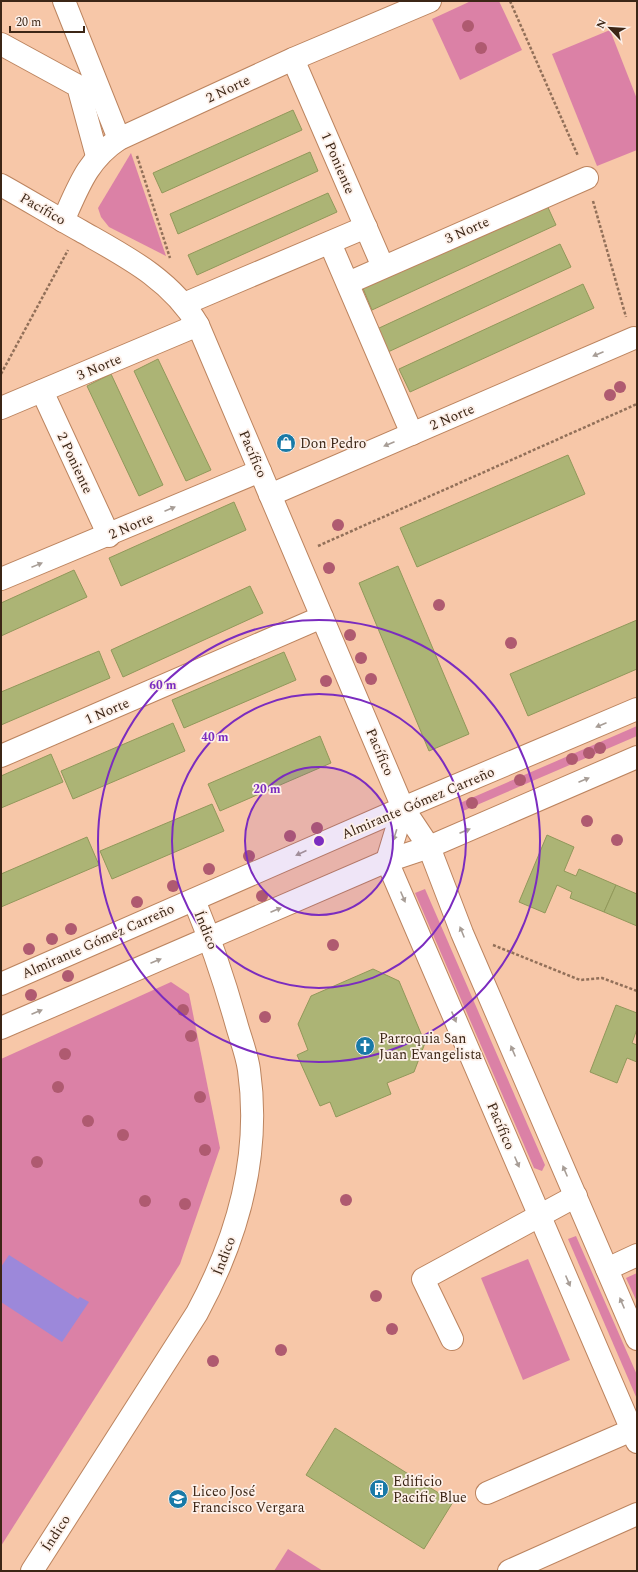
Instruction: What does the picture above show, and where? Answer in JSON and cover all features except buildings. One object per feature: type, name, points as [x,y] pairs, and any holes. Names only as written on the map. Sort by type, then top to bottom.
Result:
[{"type":"street","points":[[64,1],[125,137]]},
{"type":"street","name":"2 Norte","points":[[71,225],[80,182],[97,156],[125,137],[293,59],[430,1]]},
{"type":"street","points":[[1,44],[78,86],[97,156]]},
{"type":"street","name":"1 Poniente","points":[[293,59],[384,267]]},
{"type":"street","name":"3 Norte","points":[[348,283],[587,178]]},
{"type":"street","name":"Pacífico","points":[[1,185],[151,273],[184,304],[198,325],[403,808],[429,846],[462,933],[637,1339]]},
{"type":"street","points":[[184,304],[366,227]]},
{"type":"street","points":[[330,243],[412,434]]},
{"type":"street","name":"3 Norte","points":[[6,401],[42,391],[198,325]]},
{"type":"street","name":"2 Norte","points":[[270,495],[634,338]]},
{"type":"street","name":"2 Poniente","points":[[42,391],[109,536]]},
{"type":"street","name":"2 Norte","points":[[1,579],[109,536],[260,471]]},
{"type":"street","name":"1 Norte","points":[[1,756],[322,617]]},
{"type":"street","name":"Almirante Gómez Carreño","points":[[1,984],[403,808],[637,709]]},
{"type":"street","points":[[1,1028],[637,757]]},
{"type":"street","points":[[388,862],[403,808]]},
{"type":"street","name":"Pacífico","points":[[388,862],[634,1436]]},
{"type":"street","name":"Índico","points":[[32,1571],[197,1313],[217,1274],[239,1213],[251,1141],[249,1069],[226,986],[210,938],[194,900]]},
{"type":"street","points":[[452,1339],[423,1279],[576,1196]]},
{"type":"street","points":[[607,1269],[637,1256]]},
{"type":"street","points":[[487,1493],[634,1436]]},
{"type":"street","points":[[509,1571],[637,1514]]},
{"type":"path","points":[[125,137],[170,260]]},
{"type":"path","points":[[1,374],[71,225]]},
{"type":"path","points":[[296,556],[637,404]]},
{"type":"path","points":[[462,933],[580,980],[602,978],[637,991]]},
{"type":"shaded area","points":[[471,1],[499,1],[522,50],[460,80],[432,19]]},
{"type":"shaded area","points":[[610,30],[637,99],[637,150],[597,166],[552,54]]},
{"type":"shaded area","points":[[131,153],[166,256],[109,227],[101,217],[98,208]]},
{"type":"shaded area","points":[[637,726],[637,736],[463,811],[460,803]]},
{"type":"shaded area","points":[[425,889],[545,1165],[542,1171],[534,1168],[415,893]]},
{"type":"shaded area","points":[[171,982],[189,994],[220,1148],[180,1264],[1,1546],[1,1059]]},
{"type":"shaded area","points":[[576,1236],[637,1375],[637,1399],[568,1239]]},
{"type":"shaded area","points":[[9,1255],[78,1299],[80,1297],[89,1302],[62,1342],[1,1302],[1,1267]]},
{"type":"shaded area","points":[[528,1259],[570,1360],[523,1380],[481,1278]]},
{"type":"shaded area","points":[[637,1273],[637,1302],[626,1278]]},
{"type":"shaded area","points":[[288,1549],[323,1571],[274,1571]]},
{"type":"place","name":"Don Pedro","points":[[286,443]]},
{"type":"place","name":"Parroquia San Juan Evangelista","points":[[365,1046]]},
{"type":"place","name":"Edificio Pacific Blue","points":[[379,1489]]},
{"type":"place","name":"Liceo José Francisco Vergara","points":[[178,1499]]}]
